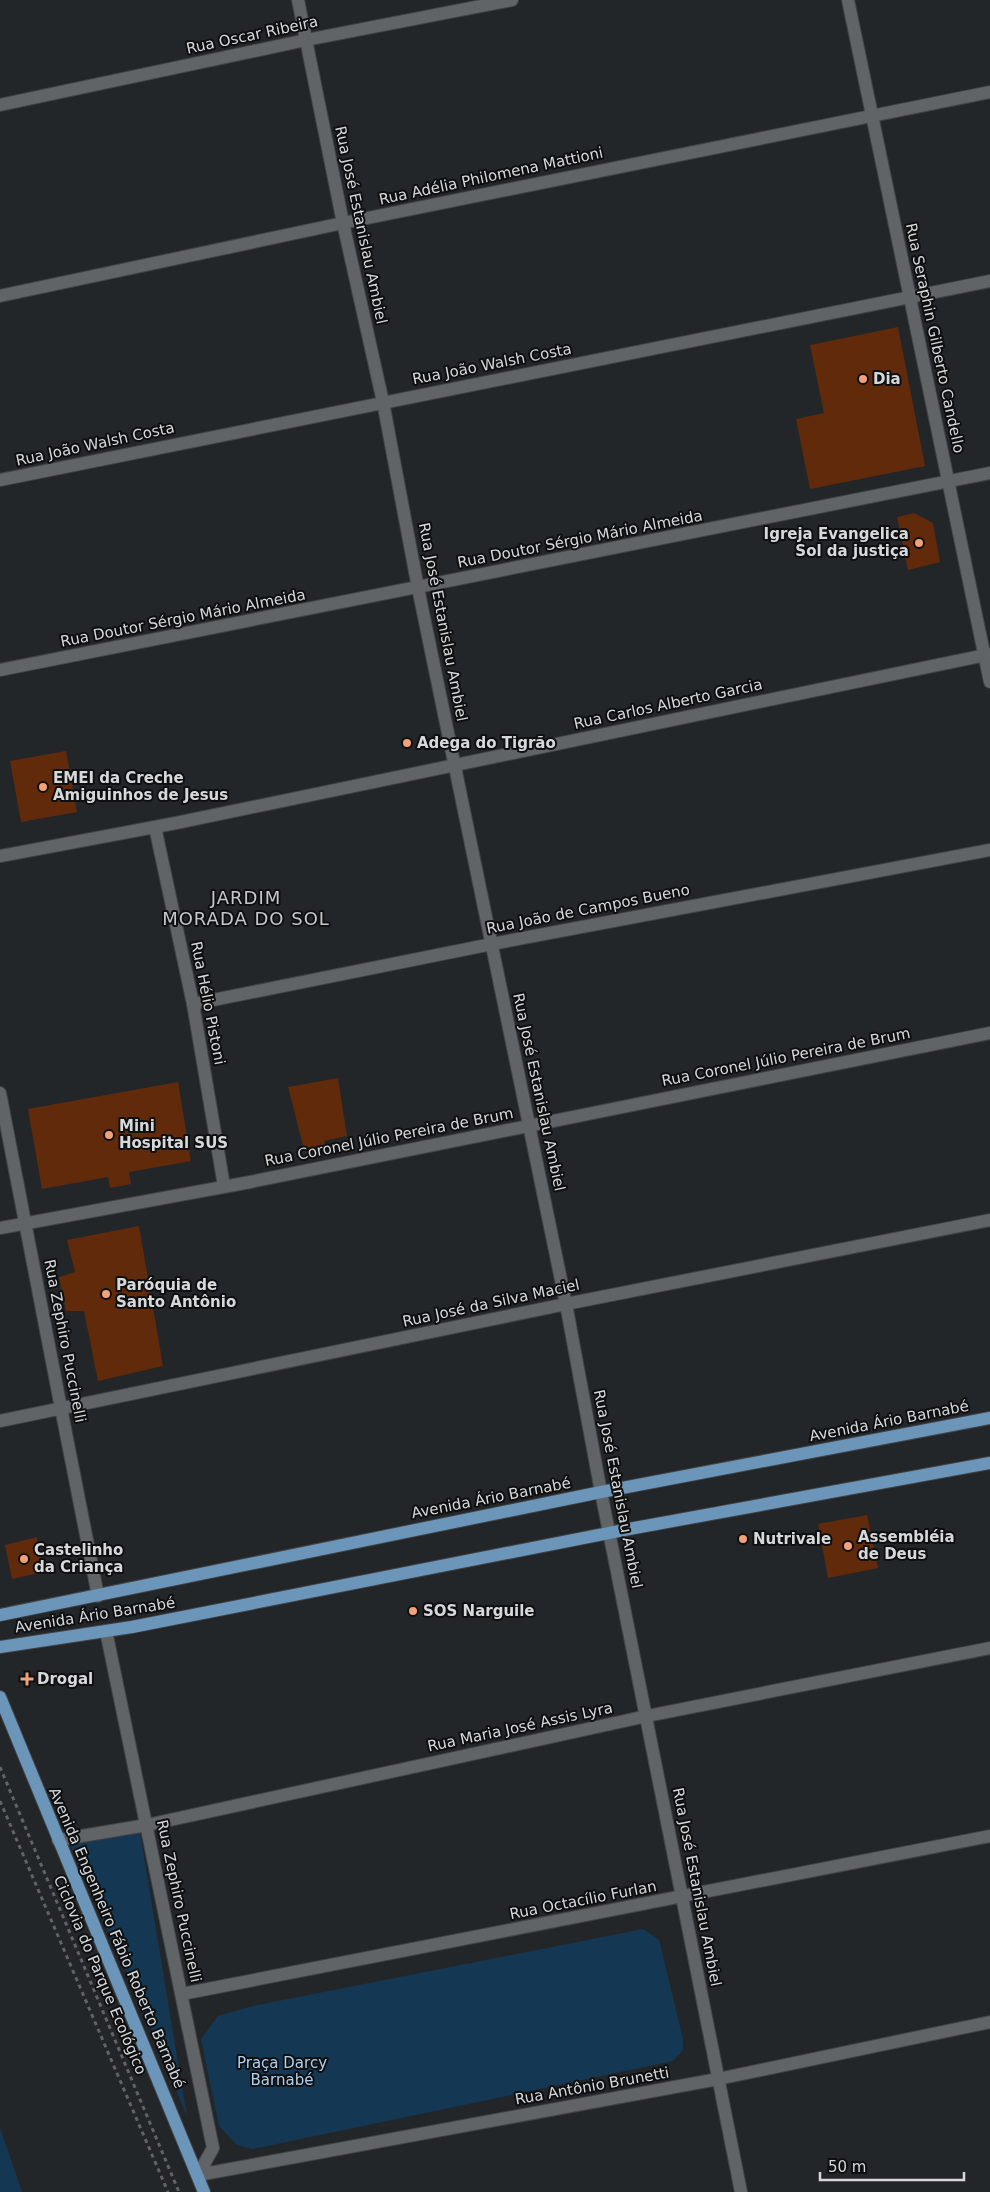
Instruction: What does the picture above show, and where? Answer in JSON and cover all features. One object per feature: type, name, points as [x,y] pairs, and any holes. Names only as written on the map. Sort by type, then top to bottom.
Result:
[{"type":"main road","name":"Avenida Ário Barnabé","points":[[0,1615],[600,1492],[990,1418]]},
{"type":"main road","name":"Avenida Ário Barnabé","points":[[0,1647],[106,1631],[320,1592],[609,1533],[990,1463]]},
{"type":"main road","name":"Avenida Engenheiro Fábio Roberto Barnabé","points":[[0,1697],[204,2192]]},
{"type":"street","name":"Rua José Estanislau Ambiel","points":[[298,0],[343,223],[383,402],[418,588],[566,1304],[600,1492],[647,1716],[741,2192]]},
{"type":"street","name":"Rua Oscar Ribeira","points":[[0,105],[306,40],[512,0]]},
{"type":"street","name":"Rua Seraphin Gilberto Candello","points":[[848,0],[987,654],[990,682]]},
{"type":"street","name":"Rua Adélia Philomena Mattioni","points":[[0,296],[871,114],[990,92]]},
{"type":"street","name":"Rua João Walsh Costa","points":[[0,480],[990,281]]},
{"type":"street","name":"Rua Doutor Sérgio Mário Almeida","points":[[0,670],[990,473]]},
{"type":"street","name":"Rua Carlos Alberto Garcia","points":[[0,856],[155,827],[987,654]]},
{"type":"street","name":"Rua Hélio Pistoni","points":[[155,827],[193,1004],[224,1186]]},
{"type":"street","name":"Rua João de Campos Bueno","points":[[193,1004],[492,944],[990,850]]},
{"type":"street","name":"Rua Coronel Júlio Pereira de Brum","points":[[0,1228],[224,1186],[990,1032]]},
{"type":"street","name":"Rua Zephiro Puccinelli","points":[[0,1094],[98,1596]]},
{"type":"street","name":"Rua José da Silva Maciel","points":[[0,1421],[566,1304],[990,1220]]},
{"type":"street","name":"Rua Zephiro Puccinelli","points":[[106,1631],[213,2148],[198,2175]]},
{"type":"street","name":"Rua Maria José Assis Lyra","points":[[58,1840],[147,1825],[647,1716],[990,1648]]},
{"type":"street","name":"Rua Octacílio Furlan","points":[[182,1994],[682,1898],[990,1836]]},
{"type":"street","name":"Rua Antônio Brunetti","points":[[198,2175],[718,2079],[990,2022]]},
{"type":"path","name":"Ciclovia do Parque Ecológico","points":[[0,1767],[179,2192]]},
{"type":"path","points":[[0,1801],[168,2192]]},
{"type":"green space","points":[[140,1833],[187,2117],[152,2029],[70,1845]]},
{"type":"green space","name":"Praça Darcy Barnabé","points":[[643,1929],[659,1940],[683,2039],[683,2050],[673,2061],[253,2149],[237,2145],[219,2126],[201,2039],[218,2016],[253,2006]]},
{"type":"green space","points":[[0,2128],[22,2192],[0,2192]]},
{"type":"building","name":"Dia","points":[[898,327],[925,466],[810,489],[796,419],[824,413],[810,345]]},
{"type":"building","name":"Igreja Evangelica Sol da justiça","points":[[914,513],[933,523],[940,562],[908,570],[897,517]]},
{"type":"building","name":"EMEI da Creche Amiguinhos de Jesus","points":[[66,751],[77,812],[21,822],[10,761]]},
{"type":"building","points":[[338,1078],[347,1136],[324,1141],[326,1149],[305,1153],[288,1087]]},
{"type":"building","name":"Mini Hospital SUS","points":[[178,1082],[191,1161],[129,1172],[131,1184],[110,1188],[108,1177],[42,1189],[28,1109]]},
{"type":"building","name":"Paróquia de Santo Antônio","points":[[139,1226],[163,1366],[98,1381],[84,1311],[66,1311],[59,1277],[75,1272],[67,1240]]},
{"type":"building","name":"Assembléia de Deus","points":[[867,1515],[878,1568],[828,1578],[818,1524]]},
{"type":"building","name":"Castelinho da Criança","points":[[37,1537],[43,1572],[12,1579],[5,1545]]},
{"type":"place","name":"Dia","points":[[863,379]]},
{"type":"place","name":"Igreja Evangelica Sol da justiça","points":[[919,543]]},
{"type":"place","name":"Adega do Tigrão","points":[[407,743]]},
{"type":"place","name":"EMEI da Creche Amiguinhos de Jesus","points":[[43,787]]},
{"type":"place","name":"Mini Hospital SUS","points":[[109,1135]]},
{"type":"place","name":"Paróquia de Santo Antônio","points":[[106,1294]]},
{"type":"place","name":"Nutrivale","points":[[743,1539]]},
{"type":"place","name":"Assembléia de Deus","points":[[848,1546]]},
{"type":"place","name":"Castelinho da Criança","points":[[24,1559]]},
{"type":"place","name":"SOS Narguile","points":[[413,1611]]},
{"type":"place","name":"Drogal","points":[[27,1679]]},
{"type":"district","name":"JARDIM MORADA DO SOL","points":[[246,908]]}]
